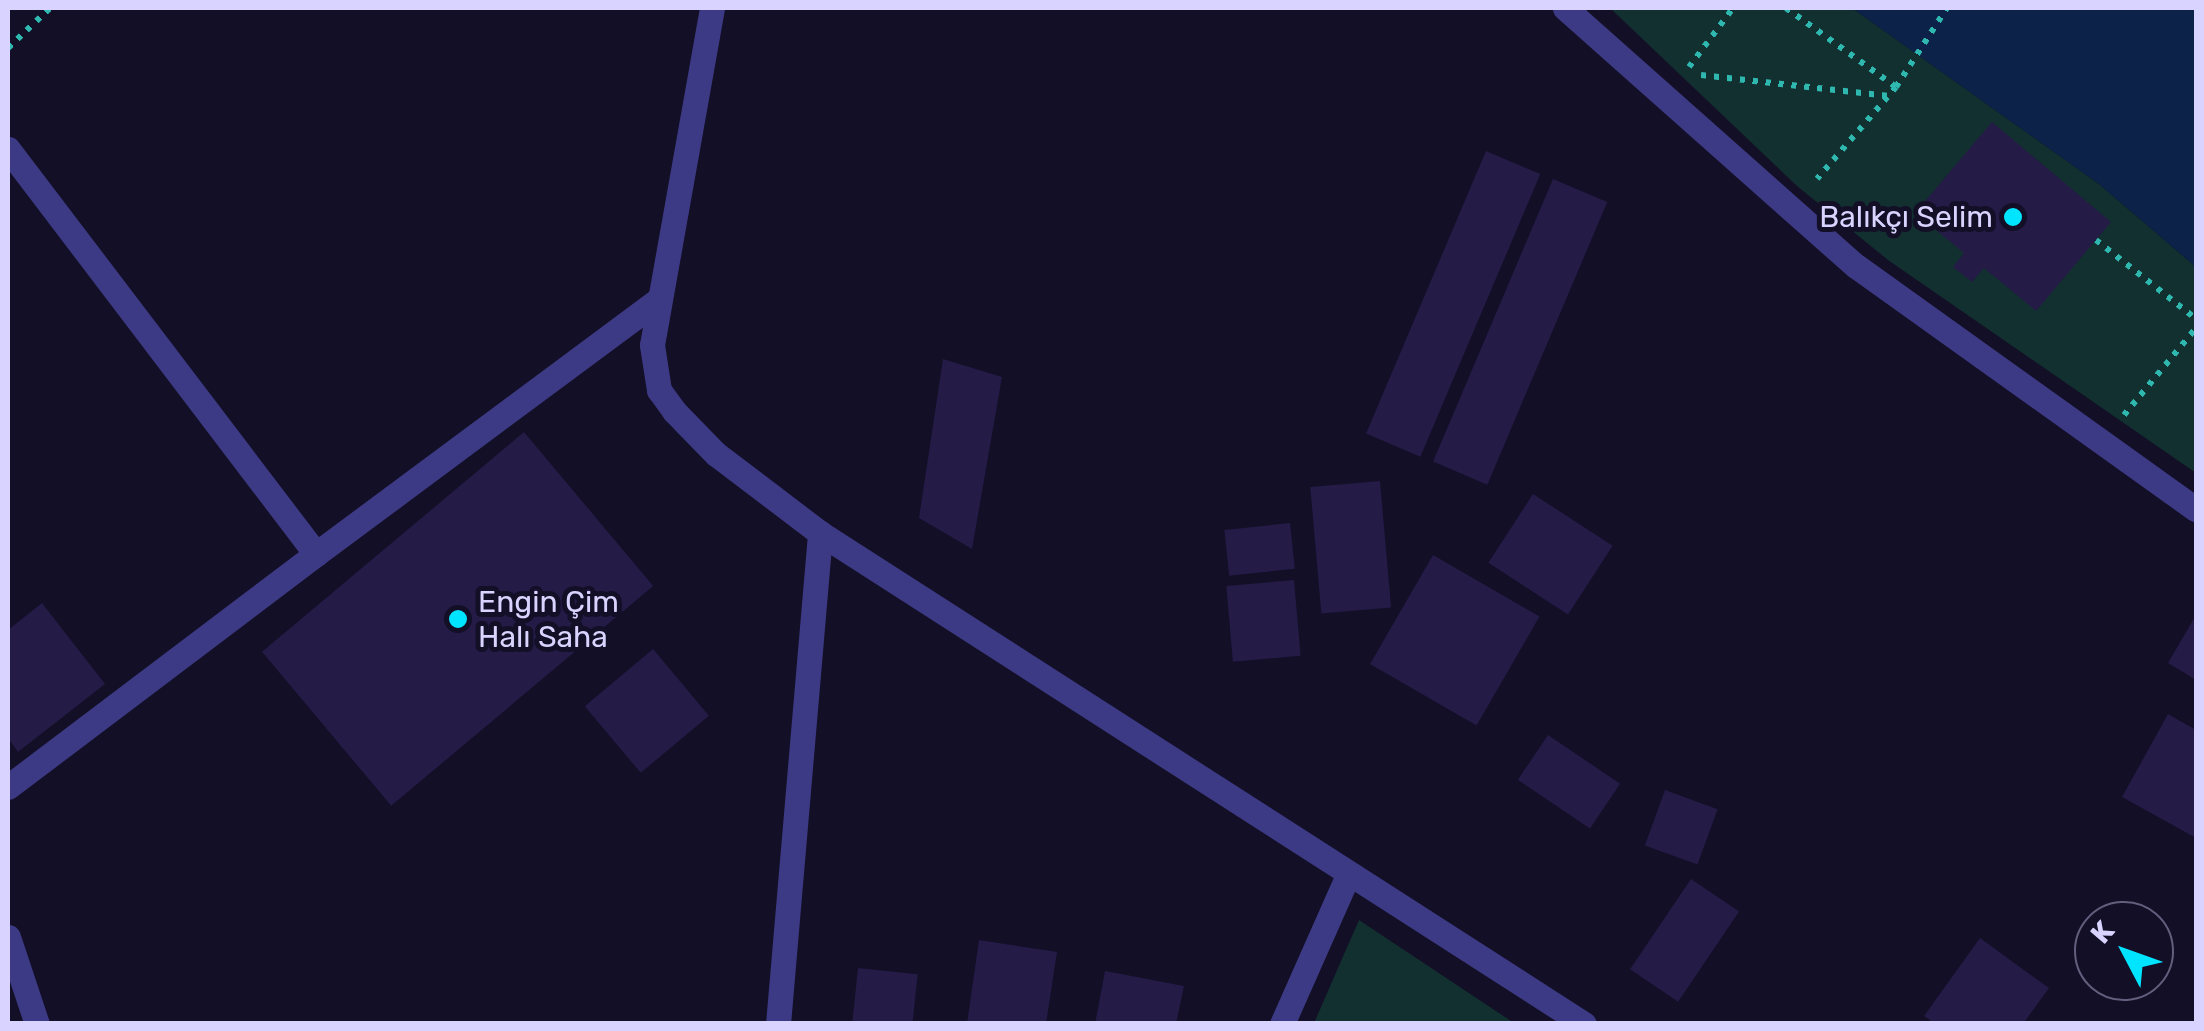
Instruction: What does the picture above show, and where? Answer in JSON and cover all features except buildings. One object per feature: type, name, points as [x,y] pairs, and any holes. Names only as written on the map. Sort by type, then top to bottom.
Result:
[{"type":"street","points":[[712,8],[657,301],[653,369],[674,411],[716,454],[820,533],[1584,1024]]},
{"type":"street","points":[[1565,8],[1790,210],[1935,328],[2196,509]]},
{"type":"street","points":[[8,149],[316,554]]},
{"type":"street","points":[[8,787],[657,301]]},
{"type":"street","points":[[778,1024],[820,533]]},
{"type":"street","points":[[1282,1024],[1348,875]]},
{"type":"street","points":[[8,937],[37,1024]]},
{"type":"path","points":[[8,48],[50,8]]},
{"type":"path","points":[[1734,8],[1685,73],[1888,96]]},
{"type":"path","points":[[1786,8],[1896,86]]},
{"type":"path","points":[[1790,210],[1896,86],[1947,8]]},
{"type":"path","points":[[2096,240],[2196,319]]},
{"type":"path","points":[[2100,443],[2196,330]]},
{"type":"green space","points":[[1610,8],[1852,8],[2099,184],[2196,267],[2196,473],[1888,260],[1797,186]]},
{"type":"green space","points":[[1359,920],[1514,1023],[1314,1023]]},
{"type":"water","points":[[1852,8],[2196,8],[2196,267],[2099,184]]},
{"type":"place","name":"Balıkçı Selim","points":[[2013,217]]},
{"type":"place","name":"Engin Çim Halı Saha","points":[[458,619]]}]
